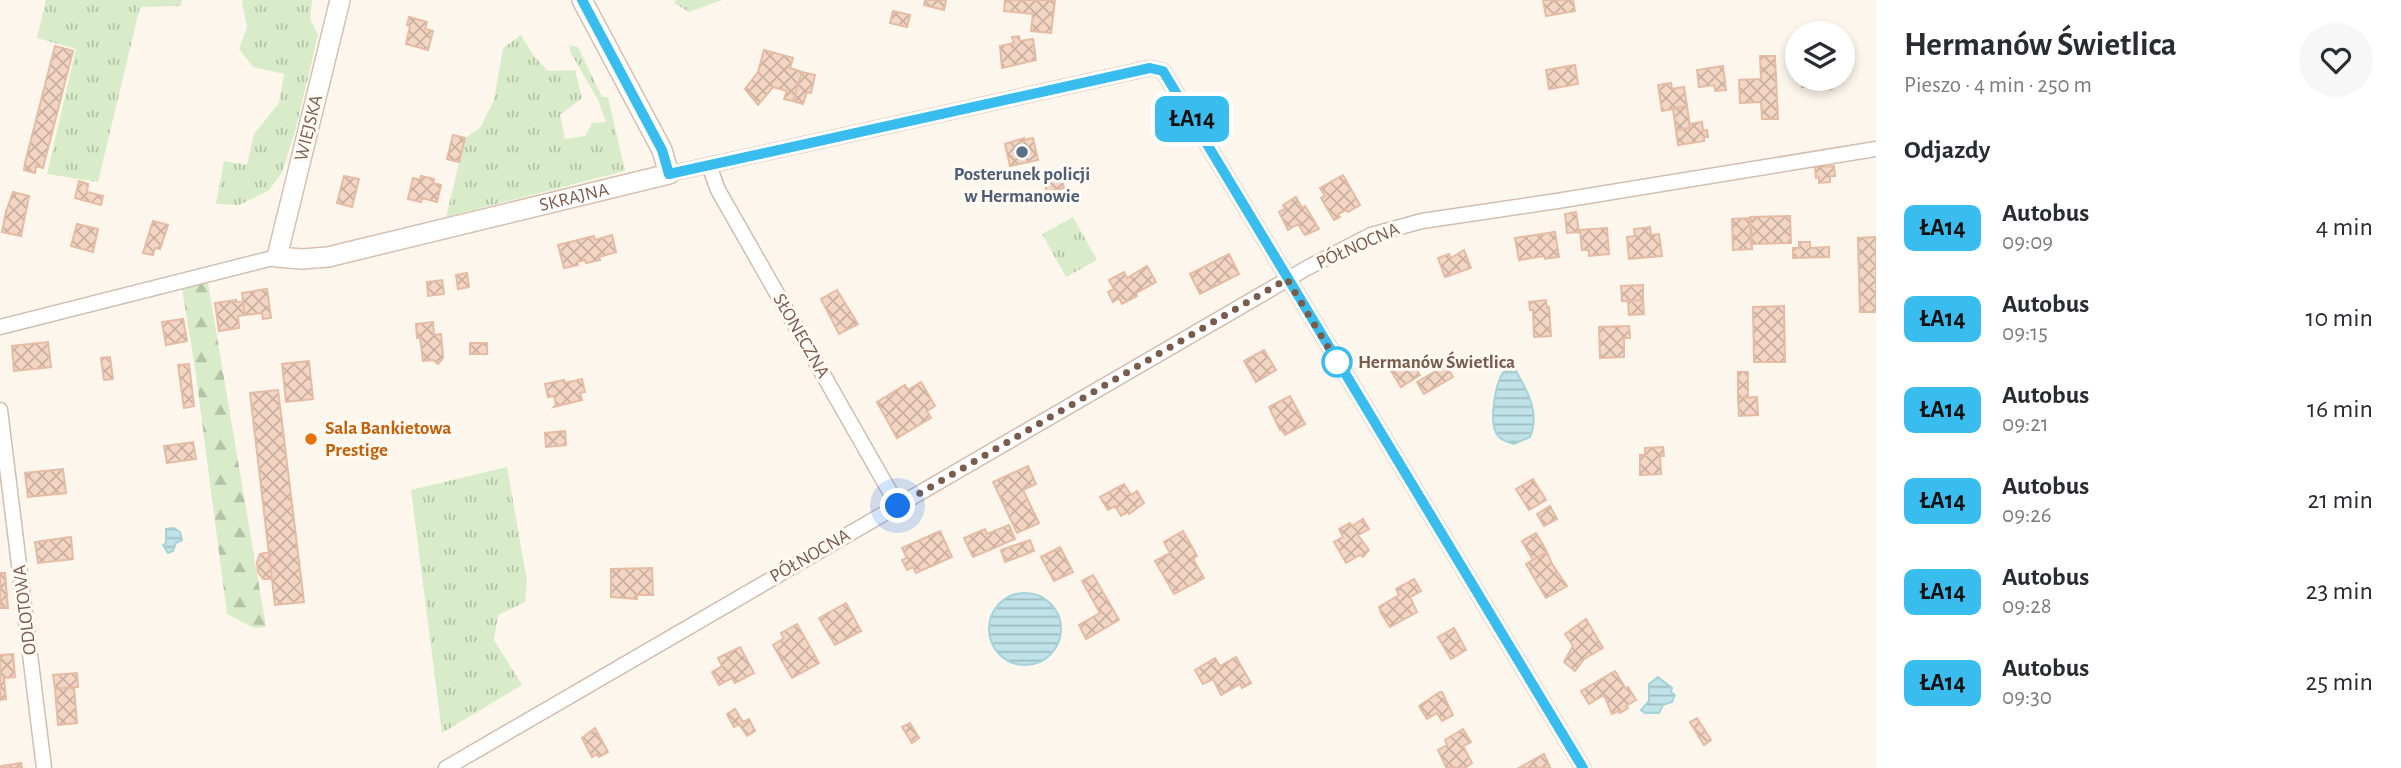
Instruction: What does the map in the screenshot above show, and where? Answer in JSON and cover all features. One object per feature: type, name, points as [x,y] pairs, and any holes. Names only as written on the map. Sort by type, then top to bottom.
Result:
[{"type":"street","name":"WIEJSKA","points":[[276,257],[340,0]]},
{"type":"street","points":[[582,0],[662,150],[669,174]]},
{"type":"street","name":"SKRAJNA","points":[[0,327],[276,257],[328,257],[669,174],[1150,68],[1157,68],[1166,75],[1287,279]]},
{"type":"street","name":"PÓŁNOCNA","points":[[446,768],[1287,279],[1371,235],[1395,227],[1876,149]]},
{"type":"street","name":"SŁONECZNA","points":[[709,165],[718,190],[898,506]]},
{"type":"street","points":[[1287,279],[1583,768]]},
{"type":"street","name":"ODLOTOWA","points":[[0,410],[44,768]]},
{"type":"green space","points":[[46,0],[182,0],[181,6],[140,7],[98,182],[47,174],[76,49],[37,38]]},
{"type":"green space","points":[[243,0],[312,0],[310,19],[318,35],[296,128],[282,173],[268,191],[239,205],[216,204],[224,161],[247,165],[254,134],[279,103],[284,74],[253,67],[239,49],[247,27]]},
{"type":"green space","points":[[676,0],[722,0],[689,12],[674,3]]},
{"type":"green space","points":[[521,35],[533,55],[548,71],[575,70],[582,98],[560,115],[565,139],[585,136],[592,123],[606,122],[598,100],[569,45],[578,47],[602,97],[608,97],[625,171],[446,217],[465,138],[480,128],[494,100],[503,48]]},
{"type":"green space","points":[[1073,217],[1097,260],[1066,277],[1042,234]]},
{"type":"green space","points":[[208,283],[266,627],[254,628],[227,614],[182,289]]},
{"type":"green space","points":[[507,467],[527,581],[525,602],[498,615],[494,640],[522,685],[442,733],[411,490]]},
{"type":"water","points":[[1505,370],[1516,371],[1533,411],[1530,437],[1514,444],[1500,438],[1493,422],[1496,393]]},
{"type":"water","points":[[174,528],[180,532],[182,540],[168,553],[163,545],[166,543],[166,529]]},
{"type":"water","points":[[1025,593],[1045,599],[1055,609],[1061,629],[1055,649],[1045,659],[1025,665],[1005,659],[995,649],[989,629],[995,609],[1005,599]]},
{"type":"water","points":[[1658,677],[1672,688],[1671,692],[1675,695],[1672,702],[1663,705],[1659,713],[1645,713],[1641,710],[1649,701],[1649,684]]},
{"type":"building","points":[[925,0],[946,0],[944,10],[924,5]]},
{"type":"building","points":[[1005,0],[1055,0],[1051,33],[1031,31],[1033,14],[1004,11]]},
{"type":"building","points":[[1543,0],[1573,0],[1575,11],[1546,16]]},
{"type":"building","points":[[893,11],[910,15],[907,27],[890,23]]},
{"type":"building","points":[[409,17],[427,22],[425,29],[433,31],[428,50],[406,44]]},
{"type":"building","points":[[1019,36],[1020,41],[1033,39],[1036,60],[1002,68],[1000,46],[1014,43],[1012,37]]},
{"type":"building","points":[[55,46],[73,51],[43,168],[36,166],[35,173],[24,170],[25,163]]},
{"type":"building","points":[[764,50],[793,58],[790,68],[802,72],[793,101],[784,99],[787,91],[773,87],[758,105],[745,89],[758,72]]},
{"type":"building","points":[[1760,56],[1775,56],[1778,119],[1762,119],[1761,102],[1740,103],[1739,80],[1761,79]]},
{"type":"building","points":[[1575,65],[1578,84],[1549,89],[1546,70]]},
{"type":"building","points":[[1723,66],[1726,90],[1715,91],[1714,85],[1699,87],[1697,70]]},
{"type":"building","points":[[802,72],[815,75],[811,93],[807,92],[803,104],[793,101]]},
{"type":"building","points":[[1671,83],[1672,89],[1684,87],[1687,106],[1662,111],[1658,85]]},
{"type":"building","points":[[1687,106],[1690,128],[1676,130],[1673,109]]},
{"type":"building","points":[[1702,122],[1703,131],[1707,130],[1708,137],[1704,137],[1704,141],[1678,145],[1676,130],[1690,128],[1689,124]]},
{"type":"building","points":[[453,135],[465,138],[459,162],[447,159]]},
{"type":"building","name":"Posterunek policji w Hermanowie","points":[[1033,138],[1038,160],[1010,166],[1005,144]]},
{"type":"building","points":[[1834,166],[1835,176],[1830,176],[1830,182],[1819,183],[1815,167]]},
{"type":"building","points":[[1061,174],[1064,188],[1047,192],[1043,178]]},
{"type":"building","points":[[1343,175],[1360,205],[1338,214],[1340,217],[1334,220],[1321,198],[1325,196],[1320,188]]},
{"type":"building","points":[[344,176],[359,179],[352,207],[337,203]]},
{"type":"building","points":[[421,176],[434,179],[433,183],[441,185],[437,202],[422,198],[421,202],[408,199],[413,178],[420,180]]},
{"type":"building","points":[[79,181],[88,184],[87,192],[103,196],[101,205],[75,198]]},
{"type":"building","points":[[13,192],[29,196],[21,236],[2,232]]},
{"type":"building","points":[[1296,197],[1319,229],[1305,235],[1298,224],[1288,230],[1279,212],[1285,209],[1283,205]]},
{"type":"building","points":[[1576,212],[1579,232],[1567,233],[1565,214]]},
{"type":"building","points":[[1790,216],[1791,243],[1751,244],[1750,217]]},
{"type":"building","points":[[1751,218],[1752,249],[1733,250],[1732,219]]},
{"type":"building","points":[[153,221],[168,225],[160,249],[155,248],[153,255],[143,253]]},
{"type":"building","points":[[77,224],[98,229],[93,252],[71,246]]},
{"type":"building","points":[[1650,227],[1651,235],[1659,234],[1662,256],[1629,259],[1627,237],[1635,236],[1634,229]]},
{"type":"building","points":[[1607,228],[1609,254],[1589,256],[1589,250],[1582,250],[1580,230]]},
{"type":"building","points":[[1555,232],[1559,257],[1545,259],[1544,256],[1519,260],[1515,238]]},
{"type":"building","points":[[612,235],[616,252],[599,257],[600,260],[586,263],[585,260],[577,262],[578,265],[564,268],[558,245],[594,236],[595,240]]},
{"type":"building","points":[[1876,237],[1876,312],[1860,312],[1858,238]]},
{"type":"building","points":[[1799,242],[1810,242],[1810,248],[1829,247],[1829,257],[1793,258],[1793,248],[1799,248]]},
{"type":"building","points":[[1464,250],[1471,268],[1445,277],[1438,258],[1449,254],[1451,258]]},
{"type":"building","points":[[1229,254],[1239,274],[1200,294],[1190,274]]},
{"type":"building","points":[[1147,266],[1156,282],[1122,304],[1119,298],[1113,302],[1108,292],[1114,289],[1109,280],[1124,272],[1127,278]]},
{"type":"building","points":[[467,273],[469,287],[458,289],[456,275]]},
{"type":"building","points":[[442,280],[444,294],[428,296],[427,282]]},
{"type":"building","points":[[1643,285],[1643,300],[1622,301],[1621,286]]},
{"type":"building","points":[[267,289],[271,318],[263,319],[262,313],[245,315],[242,293]]},
{"type":"building","points":[[837,290],[858,324],[839,334],[821,299]]},
{"type":"building","points":[[1546,300],[1551,336],[1534,337],[1533,310],[1530,310],[1529,302]]},
{"type":"building","points":[[1643,300],[1644,314],[1629,315],[1628,301]]},
{"type":"building","points":[[243,301],[245,315],[238,316],[239,328],[219,331],[215,303]]},
{"type":"building","points":[[1784,306],[1785,362],[1754,362],[1753,307]]},
{"type":"building","points":[[183,319],[187,341],[166,345],[162,322]]},
{"type":"building","points":[[433,322],[434,335],[441,334],[443,358],[438,364],[433,360],[423,361],[420,337],[417,338],[416,324]]},
{"type":"building","points":[[1629,326],[1630,338],[1624,338],[1624,357],[1600,358],[1599,327]]},
{"type":"building","points":[[48,342],[51,367],[14,371],[12,346]]},
{"type":"building","points":[[470,343],[487,343],[487,354],[470,354]]},
{"type":"building","points":[[1264,350],[1276,370],[1256,382],[1244,361]]},
{"type":"building","points":[[110,357],[113,379],[104,380],[101,358]]},
{"type":"building","points":[[1408,357],[1420,375],[1401,387],[1391,371]]},
{"type":"building","points":[[309,361],[313,399],[286,402],[282,364]]},
{"type":"building","points":[[189,364],[194,406],[184,408],[178,365]]},
{"type":"building","points":[[1446,365],[1453,377],[1424,394],[1417,382]]},
{"type":"building","points":[[1738,372],[1748,372],[1748,397],[1738,398]]},
{"type":"building","points":[[582,379],[585,392],[580,393],[582,400],[554,407],[554,396],[548,397],[545,384]]},
{"type":"building","points":[[921,382],[935,406],[927,411],[931,418],[897,438],[877,402],[905,385],[908,390]]},
{"type":"building","points":[[278,390],[304,602],[275,605],[250,393]]},
{"type":"building","points":[[1290,396],[1305,424],[1285,435],[1269,407]]},
{"type":"building","points":[[1757,397],[1758,415],[1739,416],[1738,398]]},
{"type":"building","points":[[565,431],[566,445],[546,447],[545,433]]},
{"type":"building","points":[[193,442],[196,459],[167,463],[164,446]]},
{"type":"building","points":[[1663,447],[1664,456],[1660,456],[1661,474],[1640,475],[1640,455],[1645,455],[1645,448]]},
{"type":"building","points":[[1028,466],[1036,484],[1023,490],[1039,523],[1017,533],[993,482]]},
{"type":"building","points":[[63,469],[66,493],[28,497],[25,473]]},
{"type":"building","points":[[1533,479],[1546,500],[1529,510],[1516,489]]},
{"type":"building","points":[[1124,484],[1131,495],[1137,491],[1144,503],[1129,514],[1128,512],[1121,516],[1115,506],[1108,510],[1100,497]]},
{"type":"building","points":[[1550,506],[1557,519],[1544,526],[1537,514]]},
{"type":"building","points":[[1363,519],[1369,529],[1358,535],[1369,550],[1363,557],[1360,555],[1346,563],[1334,542],[1343,537],[1339,529],[1350,523],[1352,526]]},
{"type":"building","points":[[1009,525],[1015,539],[973,557],[964,538],[985,529],[987,534]]},
{"type":"building","points":[[940,531],[952,557],[916,573],[913,567],[907,570],[902,560],[907,558],[902,548]]},
{"type":"building","points":[[1183,531],[1197,556],[1193,559],[1204,578],[1174,594],[1155,561],[1170,553],[1164,542]]},
{"type":"building","points":[[1536,533],[1547,552],[1533,560],[1522,541]]},
{"type":"building","points":[[71,537],[73,559],[38,563],[35,542]]},
{"type":"building","points":[[1030,540],[1034,551],[1005,562],[1001,550]]},
{"type":"building","points":[[1060,547],[1073,572],[1054,581],[1041,557]]},
{"type":"building","points":[[269,552],[272,579],[263,579],[258,572],[257,562],[260,554]]},
{"type":"building","points":[[1547,552],[1567,586],[1546,598],[1526,564]]},
{"type":"building","points":[[652,568],[653,595],[637,595],[637,599],[611,597],[611,569]]},
{"type":"building","points":[[0,573],[5,573],[8,608],[0,608]]},
{"type":"building","points":[[1093,575],[1119,620],[1086,639],[1079,625],[1100,613],[1082,581]]},
{"type":"building","points":[[1414,579],[1421,591],[1410,597],[1417,612],[1390,627],[1379,607],[1399,595],[1396,589]]},
{"type":"building","points":[[846,603],[861,631],[835,645],[819,618]]},
{"type":"building","points":[[1586,619],[1603,648],[1584,659],[1575,671],[1564,662],[1573,646],[1565,634]]},
{"type":"building","points":[[797,624],[819,663],[792,678],[773,645],[784,638],[781,633]]},
{"type":"building","points":[[1454,628],[1466,650],[1451,659],[1438,637]]},
{"type":"building","points":[[740,647],[754,673],[735,683],[732,678],[719,685],[712,672],[722,666],[718,658]]},
{"type":"building","points":[[13,654],[15,677],[4,678],[6,699],[0,700],[0,655]]},
{"type":"building","points":[[1236,657],[1251,683],[1242,688],[1240,684],[1221,695],[1213,679],[1203,684],[1195,670],[1215,658],[1220,666]]},
{"type":"building","points":[[1615,671],[1636,700],[1620,713],[1618,711],[1612,714],[1604,695],[1589,704],[1581,691]]},
{"type":"building","points":[[77,673],[78,687],[55,689],[53,675]]},
{"type":"building","points":[[74,687],[77,723],[58,725],[55,689]]},
{"type":"building","points":[[1440,692],[1453,715],[1442,721],[1437,713],[1427,719],[1419,706]]},
{"type":"building","points":[[735,709],[743,722],[749,719],[755,731],[747,736],[739,724],[734,727],[727,714]]},
{"type":"building","points":[[1697,718],[1711,740],[1704,745],[1690,722]]},
{"type":"building","points":[[910,723],[919,738],[912,743],[902,727]]},
{"type":"building","points":[[595,728],[608,752],[599,757],[597,754],[592,757],[582,738]]},
{"type":"building","points":[[1463,729],[1471,742],[1463,746],[1472,763],[1465,768],[1446,767],[1438,750],[1447,745],[1445,740]]},
{"type":"building","points":[[1544,754],[1550,767],[1519,768]]},
{"type":"building","points":[[21,763],[22,768],[1,768],[1,766]]},
{"type":"bus line","name":"ŁA14","points":[[582,0],[662,150],[669,174],[1150,68],[1163,71],[1583,768]]},
{"type":"place","name":"Posterunek policji w Hermanowie","points":[[1022,152]]},
{"type":"place","name":"Hermanów Świetlica","points":[[1337,362]]},
{"type":"place","name":"Sala Bankietowa Prestige","points":[[311,439]]},
{"type":"route","points":[[898,506],[1287,279],[1337,362]]}]
